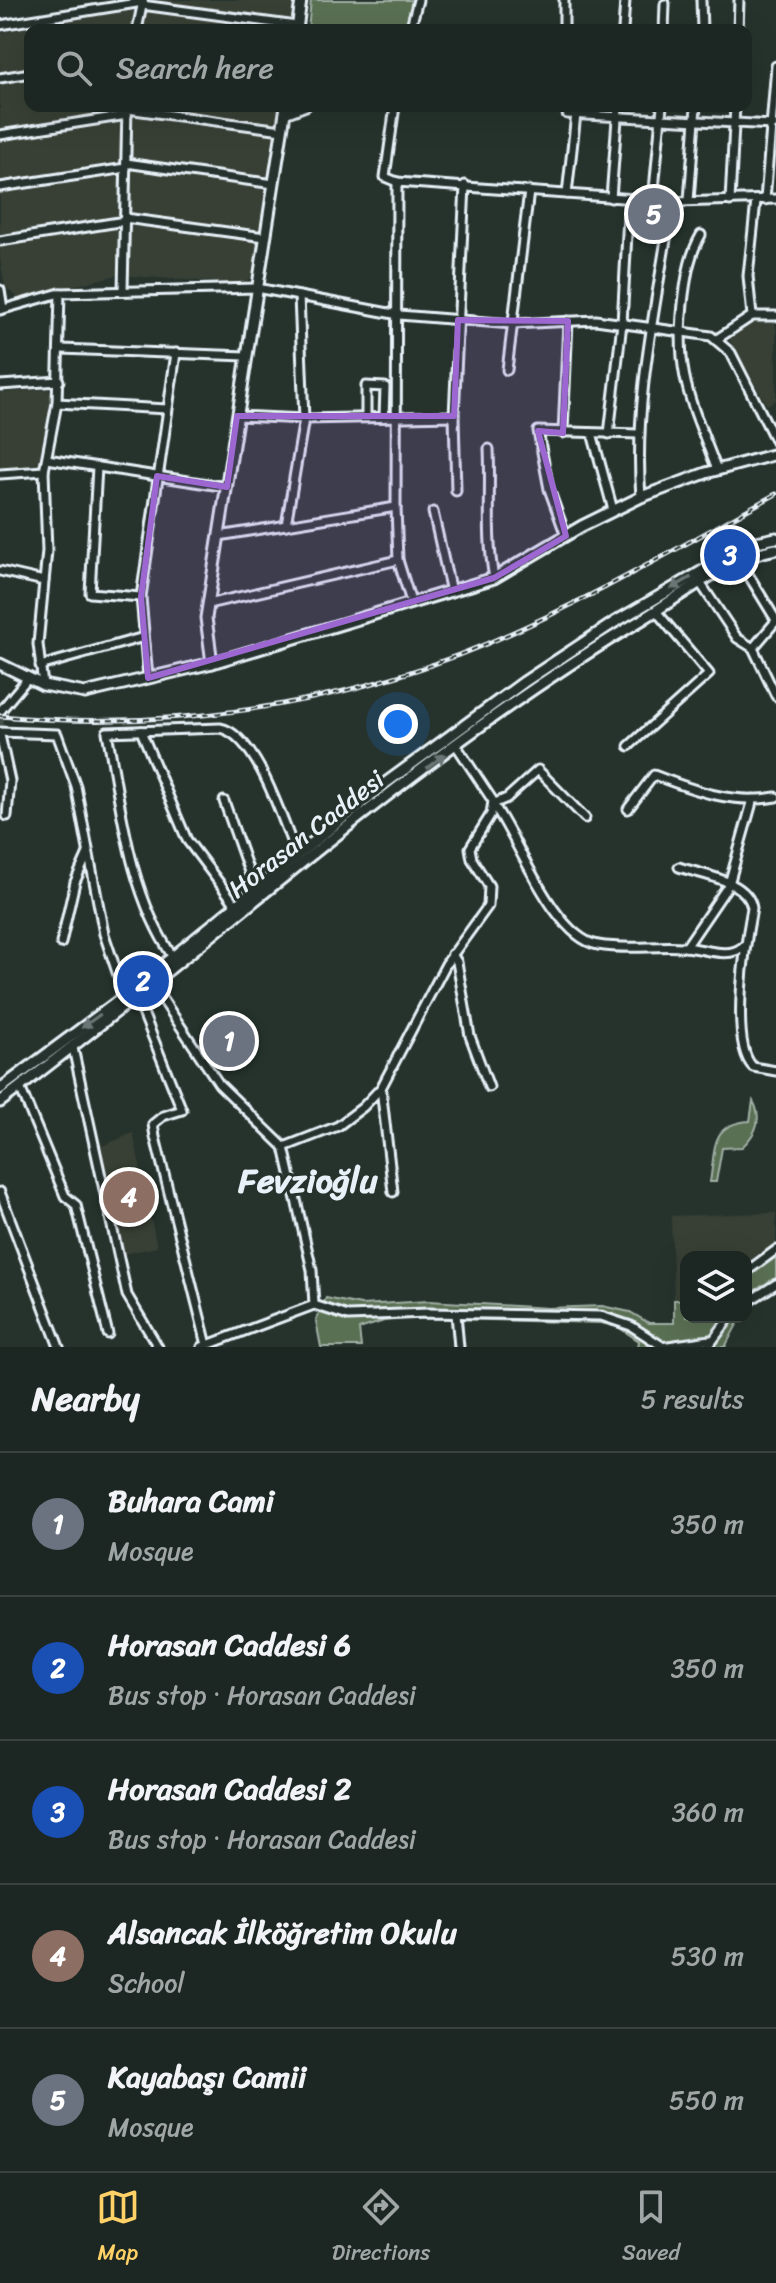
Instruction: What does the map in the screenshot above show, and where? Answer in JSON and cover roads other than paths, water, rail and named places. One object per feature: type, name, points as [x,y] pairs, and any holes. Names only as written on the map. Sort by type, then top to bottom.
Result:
[{"type":"street","points":[[298,24],[301,0]]},
{"type":"street","points":[[412,24],[418,0]]},
{"type":"street","points":[[564,0],[564,24]]},
{"type":"street","points":[[623,24],[625,0]]},
{"type":"street","points":[[701,0],[702,24]]},
{"type":"street","points":[[738,24],[739,0]]},
{"type":"street","points":[[0,25],[143,2],[273,24]]},
{"type":"street","points":[[138,24],[143,2]]},
{"type":"street","points":[[664,24],[665,4]]},
{"type":"street","points":[[765,200],[776,66]]},
{"type":"street","points":[[0,78],[24,74]]},
{"type":"street","points":[[0,135],[117,112]]},
{"type":"street","points":[[123,291],[127,112]]},
{"type":"street","points":[[142,112],[282,130]]},
{"type":"street","points":[[212,663],[206,629],[208,604],[285,112]]},
{"type":"street","points":[[394,112],[385,177],[397,182],[672,201],[776,199]]},
{"type":"street","points":[[567,112],[734,126],[773,125]]},
{"type":"street","points":[[611,198],[618,112]]},
{"type":"street","points":[[653,200],[662,112]]},
{"type":"street","points":[[689,201],[696,112]]},
{"type":"street","points":[[730,201],[735,112]]},
{"type":"street","points":[[567,194],[576,114]]},
{"type":"street","points":[[0,187],[126,166],[274,184]]},
{"type":"street","points":[[397,182],[396,507],[398,560],[411,602]]},
{"type":"street","points":[[456,491],[454,416],[465,185]]},
{"type":"street","points":[[507,370],[529,191]]},
{"type":"street","points":[[609,434],[622,323],[629,199]]},
{"type":"street","points":[[641,497],[639,434],[672,201]]},
{"type":"street","points":[[752,316],[748,276],[756,201]]},
{"type":"street","points":[[0,241],[125,219],[265,237]]},
{"type":"street","points":[[701,235],[687,267],[679,331],[683,383],[717,470]]},
{"type":"street","points":[[0,290],[2,309],[60,293],[257,288],[397,315],[512,324],[568,321],[622,323],[679,331],[717,339],[735,359],[774,429],[776,442]]},
{"type":"street","points":[[43,685],[38,644],[44,581],[44,471],[59,381],[60,293]]},
{"type":"street","points":[[286,525],[304,419],[299,296]]},
{"type":"street","points":[[717,339],[752,316],[776,316]]},
{"type":"street","points":[[563,433],[568,321]]},
{"type":"street","points":[[61,349],[246,356]]},
{"type":"street","points":[[148,678],[141,597],[176,353]]},
{"type":"street","points":[[0,385],[59,381]]},
{"type":"street","points":[[366,417],[366,386],[385,387],[384,417]]},
{"type":"street","points":[[57,403],[167,409]]},
{"type":"street","points":[[237,416],[304,419],[454,416]]},
{"type":"street","points":[[566,536],[549,489],[538,431],[639,434]]},
{"type":"street","points":[[592,433],[613,510]]},
{"type":"street","points":[[489,449],[492,509],[488,540],[494,578]]},
{"type":"street","points":[[0,664],[43,685],[94,693],[212,663],[494,578],[641,497],[717,470],[776,454]]},
{"type":"street","points":[[47,459],[227,487]]},
{"type":"street","points":[[97,467],[90,593],[141,597]]},
{"type":"street","points":[[0,474],[44,471]]},
{"type":"street","points":[[219,536],[396,507]]},
{"type":"street","points":[[433,512],[451,592]]},
{"type":"street","name":"Horasan Caddesi","points":[[0,1089],[125,996],[296,854],[430,750],[571,650],[740,550],[776,538]]},
{"type":"street","name":"Horasan Caddesi","points":[[0,1102],[137,998],[293,870],[456,745],[564,669],[656,611],[740,561],[776,549]]},
{"type":"street","points":[[208,604],[398,560]]},
{"type":"street","points":[[740,561],[776,621],[753,648]]},
{"type":"street","points":[[0,571],[44,581]]},
{"type":"street","points":[[701,584],[737,638],[753,648],[776,696]]},
{"type":"street","points":[[629,746],[709,674],[656,611]]},
{"type":"street","points":[[40,666],[144,637]]},
{"type":"street","points":[[1,710],[27,679]]},
{"type":"street","points":[[173,957],[144,902],[107,732],[220,728],[237,734],[263,775],[296,854]]},
{"type":"street","points":[[141,731],[187,840],[236,905]]},
{"type":"street","points":[[7,816],[10,781],[0,734],[57,734],[76,786],[104,934],[125,996]]},
{"type":"street","points":[[456,745],[517,840],[536,885],[581,937],[599,945],[686,947],[732,953],[744,946]]},
{"type":"street","points":[[493,804],[507,798],[538,770],[585,818]]},
{"type":"street","points":[[628,809],[654,775],[699,792],[753,799],[776,797]]},
{"type":"street","points":[[686,947],[729,884],[753,799]]},
{"type":"street","points":[[224,801],[255,889]]},
{"type":"street","points":[[284,1147],[338,1126],[381,1088],[452,954],[490,901],[489,886],[470,851],[471,842],[490,817],[493,804]]},
{"type":"street","points":[[61,943],[75,882],[89,851]]},
{"type":"street","points":[[679,867],[744,891],[751,902],[740,997],[745,1057],[757,1069],[776,1071]]},
{"type":"street","points":[[452,954],[457,962],[470,1036],[489,1087]]},
{"type":"street","points":[[153,985],[219,1084],[284,1147],[312,1270],[314,1305]]},
{"type":"street","points":[[137,998],[182,1110],[163,1116],[153,1124],[205,1346],[314,1305],[348,1316],[601,1316],[631,1326],[661,1347],[709,1344],[725,1323]]},
{"type":"street","points":[[73,1048],[127,1295],[158,1347]]},
{"type":"street","points":[[20,1087],[65,1196],[76,1205],[108,1334]]},
{"type":"street","points":[[381,1088],[393,1192]]},
{"type":"street","points":[[0,1192],[59,1347]]},
{"type":"street","points":[[752,1268],[776,1250]]},
{"type":"street","points":[[752,1299],[776,1284]]},
{"type":"street","points":[[456,1314],[459,1347]]},
{"type":"tunnel","points":[[0,725],[1,710]]},
{"type":"railway","points":[[0,716],[62,720],[186,717],[248,710],[369,684],[428,666],[523,628],[633,573],[776,494]]},
{"type":"place","name":"Kayabaşı Camii","points":[[654,214]]},
{"type":"place","name":"Horasan Caddesi 2","points":[[730,555]]},
{"type":"place","name":"Horasan Caddesi 6","points":[[143,981]]},
{"type":"place","name":"Buhara Cami","points":[[229,1041]]},
{"type":"place","name":"Alsancak İlköğretim Okulu","points":[[129,1197]]},
{"type":"district","name":"Fevzioğlu","points":[[308,1181]]}]
